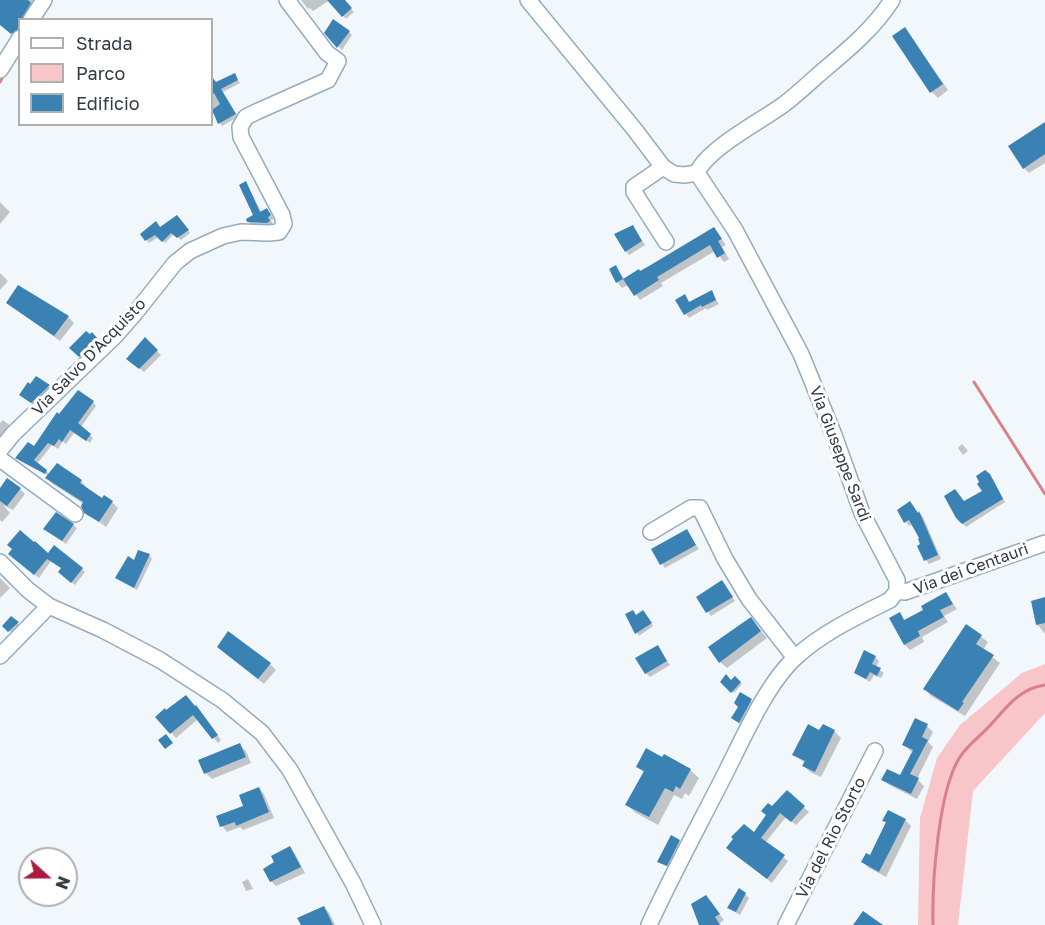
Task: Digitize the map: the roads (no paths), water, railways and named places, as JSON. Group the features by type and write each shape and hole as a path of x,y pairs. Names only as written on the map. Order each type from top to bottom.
{"street":[{"path":"32,18 43,0"},
{"name":"Via Salvo D'Acquisto","path":"0,450 13,434 115,336 175,263 190,251 223,236 241,232 275,233 282,229 284,224 282,214 241,137 240,127 246,117 255,112 328,80 338,61 327,53 287,0"},
{"path":"528,0 663,167 674,174 684,175 698,173 701,165 729,142 785,104 858,40 892,0"},
{"path":"0,70 18,41"},
{"path":"663,167 634,187 634,192 666,242"},
{"name":"Via Giuseppe Sardi","path":"698,173 735,230 801,354 834,435 855,498 894,573 898,586 897,591"},
{"path":"0,459 75,514"},
{"path":"651,532 691,508 700,508 725,559 749,599 795,658"},
{"name":"Via dei Centauri","path":"897,591 911,591 1045,543"},
{"path":"0,562 28,590 49,606 103,630 160,660 222,700 262,733 290,770 353,883 373,925"},
{"path":"649,925 762,705 780,676 795,658 835,629 890,600 897,591"},
{"path":"0,656 49,606"},
{"name":"Via del Rio Storto","path":"786,925 875,751"}],"waterway":[{"path":"0,82 4,74"},
{"path":"974,382 1045,494"},
{"path":"933,925 938,836 947,789 954,769 962,754 1011,703 1023,693 1045,685"}]}
